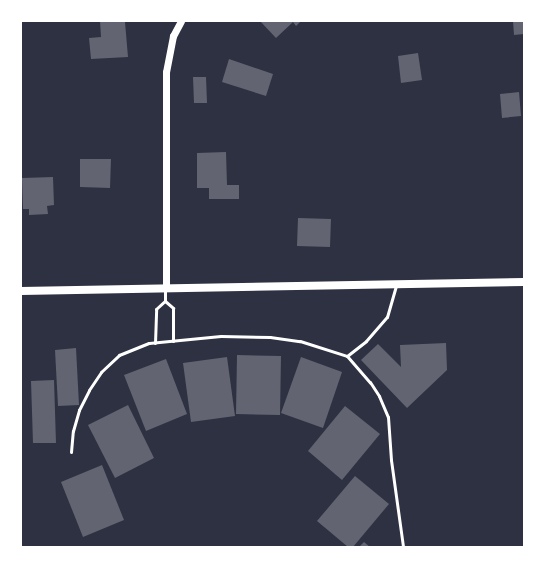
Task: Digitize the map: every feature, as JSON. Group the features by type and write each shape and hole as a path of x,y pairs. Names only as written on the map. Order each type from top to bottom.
{"main road":[{"path":"21,290 524,282"}],"street":[{"path":"166,288 166,72 173,36 181,21"}],"lane":[{"path":"347,356 366,341 387,317 397,284"},
{"path":"155,343 156,309 165,300 166,288"},
{"path":"165,300 173,308 173,341"},
{"path":"71,452 73,430 79,410 89,390 101,372 119,356 149,343 221,336 270,337 300,341 347,356 370,382 379,396 388,417 391,460 403,547"}],"building":[{"path":"100,21 128,21 125,22 128,57 91,59 89,38 101,37"},
{"path":"260,21 301,21 296,26 293,22 276,38"},
{"path":"513,21 524,21 524,34 514,35"},
{"path":"418,53 422,80 401,83 398,56"},
{"path":"229,59 273,74 266,96 222,82"},
{"path":"193,77 206,77 207,103 194,103"},
{"path":"519,92 521,116 502,118 500,94"},
{"path":"226,152 227,185 239,185 239,199 209,199 209,188 197,188 197,153"},
{"path":"80,159 111,159 110,188 80,187"},
{"path":"53,177 54,205 47,206 48,214 29,215 29,209 23,209 22,178"},
{"path":"298,218 331,219 330,247 297,246"},
{"path":"446,343 447,370 407,408 361,360 378,344 401,367 400,345"},
{"path":"76,348 79,405 58,406 55,350"},
{"path":"237,355 281,356 280,415 236,414"},
{"path":"227,357 235,416 191,422 183,363"},
{"path":"301,357 342,372 323,428 281,413"},
{"path":"166,359 187,414 146,431 124,375"},
{"path":"54,380 56,443 33,443 31,381"},
{"path":"128,405 154,458 115,478 88,425"},
{"path":"345,406 380,434 342,480 308,451"},
{"path":"102,465 124,520 83,537 61,482"},
{"path":"355,476 389,504 353,547 348,547 317,521"},
{"path":"364,542 370,547 359,547"}]}
